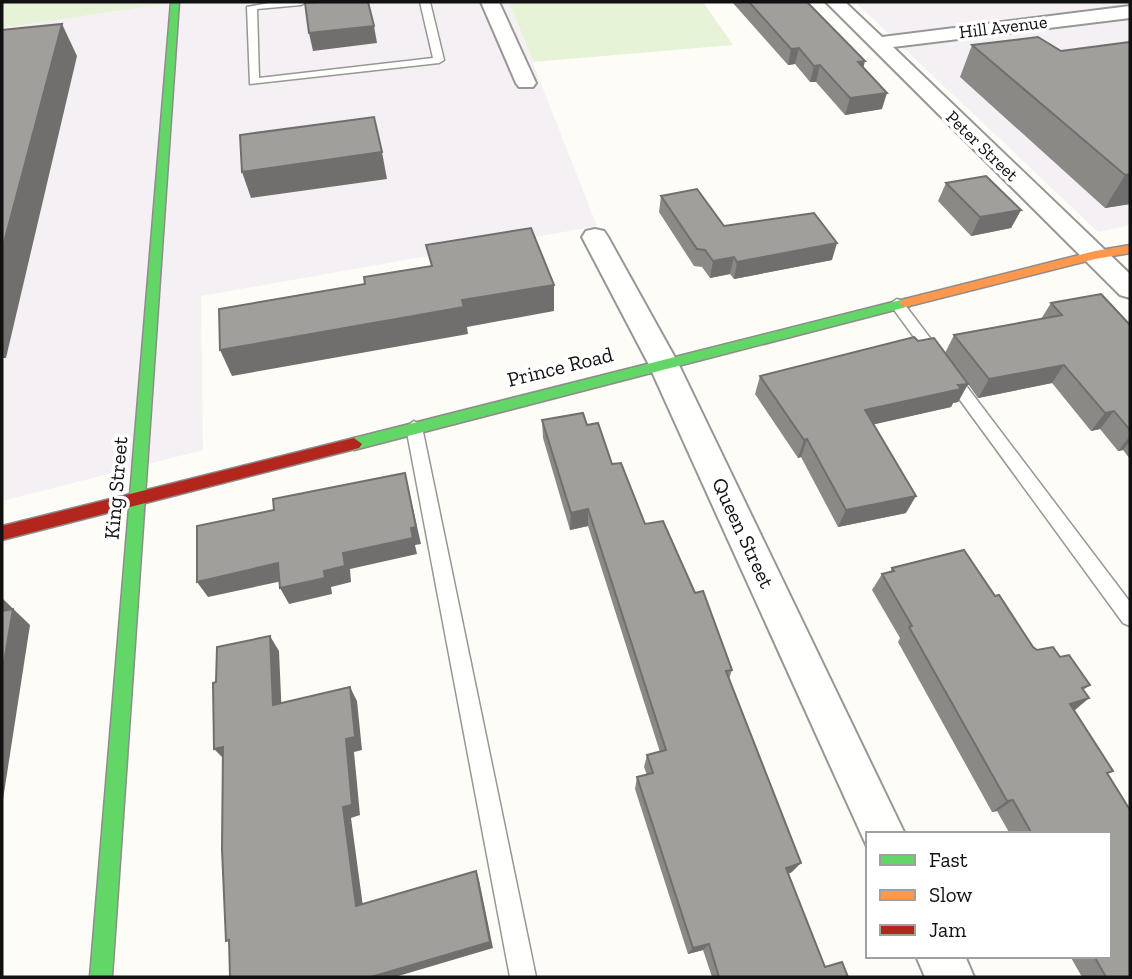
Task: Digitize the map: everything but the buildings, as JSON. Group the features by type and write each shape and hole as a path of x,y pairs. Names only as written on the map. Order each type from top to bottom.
{"street":[{"name":"King Street","path":"101,977 175,2"},
{"path":"490,2 526,83"},
{"name":"Peter Street","path":"835,2 1130,289"},
{"name":"Hill Avenue","path":"877,43 1130,12"},
{"name":"Queen Street","path":"595,237 663,363 882,832"},
{"name":"Prince Road","path":"2,533 897,304 1095,255 1130,249"},
{"path":"941,958 950,977"}],"lane":[{"path":"301,2 252,6 254,82 439,60 425,2"},
{"path":"897,304 1130,617"},
{"path":"414,427 523,977"}],"shaded area":[{"path":"178,2 509,2 597,226 201,296 203,450 2,501 2,28"},
{"path":"855,2 1130,2 1130,225 1098,232"}],"green space":[{"path":"2,2 178,2 2,28"},
{"path":"509,2 703,2 733,45 533,62"}],"traffic: fast":[{"path":"101,977 175,2"},
{"path":"354,444 905,303"}],"traffic: slow":[{"path":"905,303 1095,255 1130,249"}],"traffic: jam":[{"path":"2,533 354,444"}]}
